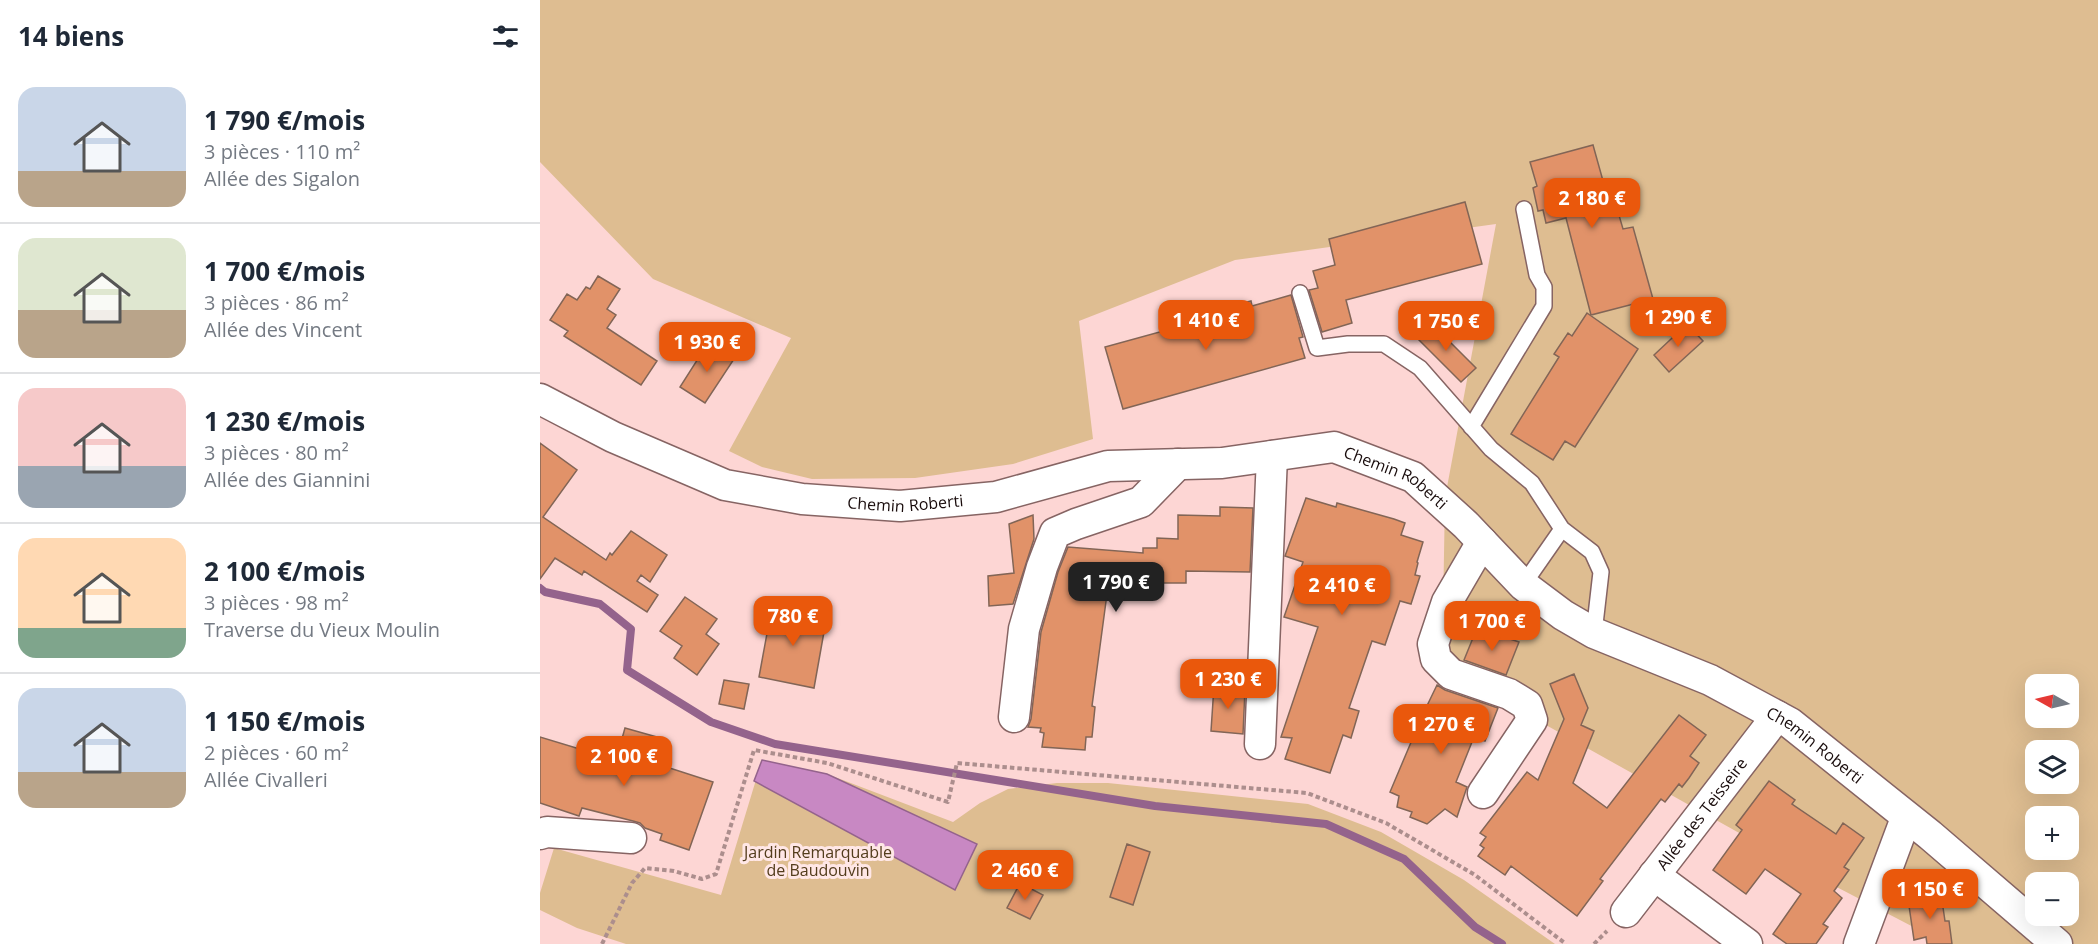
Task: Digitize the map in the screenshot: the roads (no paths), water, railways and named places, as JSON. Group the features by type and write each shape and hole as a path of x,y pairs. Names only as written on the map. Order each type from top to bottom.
{"street":[{"name":"Chemin Roberti","path":"540,399 613,436 725,485 802,499 900,506 996,497 1108,466 1222,463 1334,447 1413,477 1482,542 1523,585 1563,615 1594,633 1710,680 1790,723 1930,835 2057,944"},
{"path":"1260,744 1272,456"},
{"path":"1014,717 1024,629 1042,567 1055,533 1141,502 1178,464"},
{"path":"1482,542 1447,602 1433,644 1436,659 1451,674 1509,694 1527,705 1532,720 1483,793"},
{"name":"Allée des Teisseire","path":"1626,912 1777,716"},
{"path":"1859,944 1906,818"},
{"path":"540,834 547,832 631,838"},
{"path":"1654,875 1747,944"}],"lane":[{"path":"1471,427 1544,306 1544,287 1537,275 1524,209"},
{"path":"1300,293 1317,348 1348,344 1384,344 1420,368 1491,449 1532,483 1562,529 1592,552 1601,572 1594,633"},
{"path":"1523,585 1562,529"}],"waterway":[{"path":"540,588 545,592 600,604 631,629 627,670 711,722 775,744 1155,806 1326,824 1404,859 1475,927 1502,944"}],"park label":[{"name":"Jardin Remarquable de Baudouvin","path":"818,861"}]}
